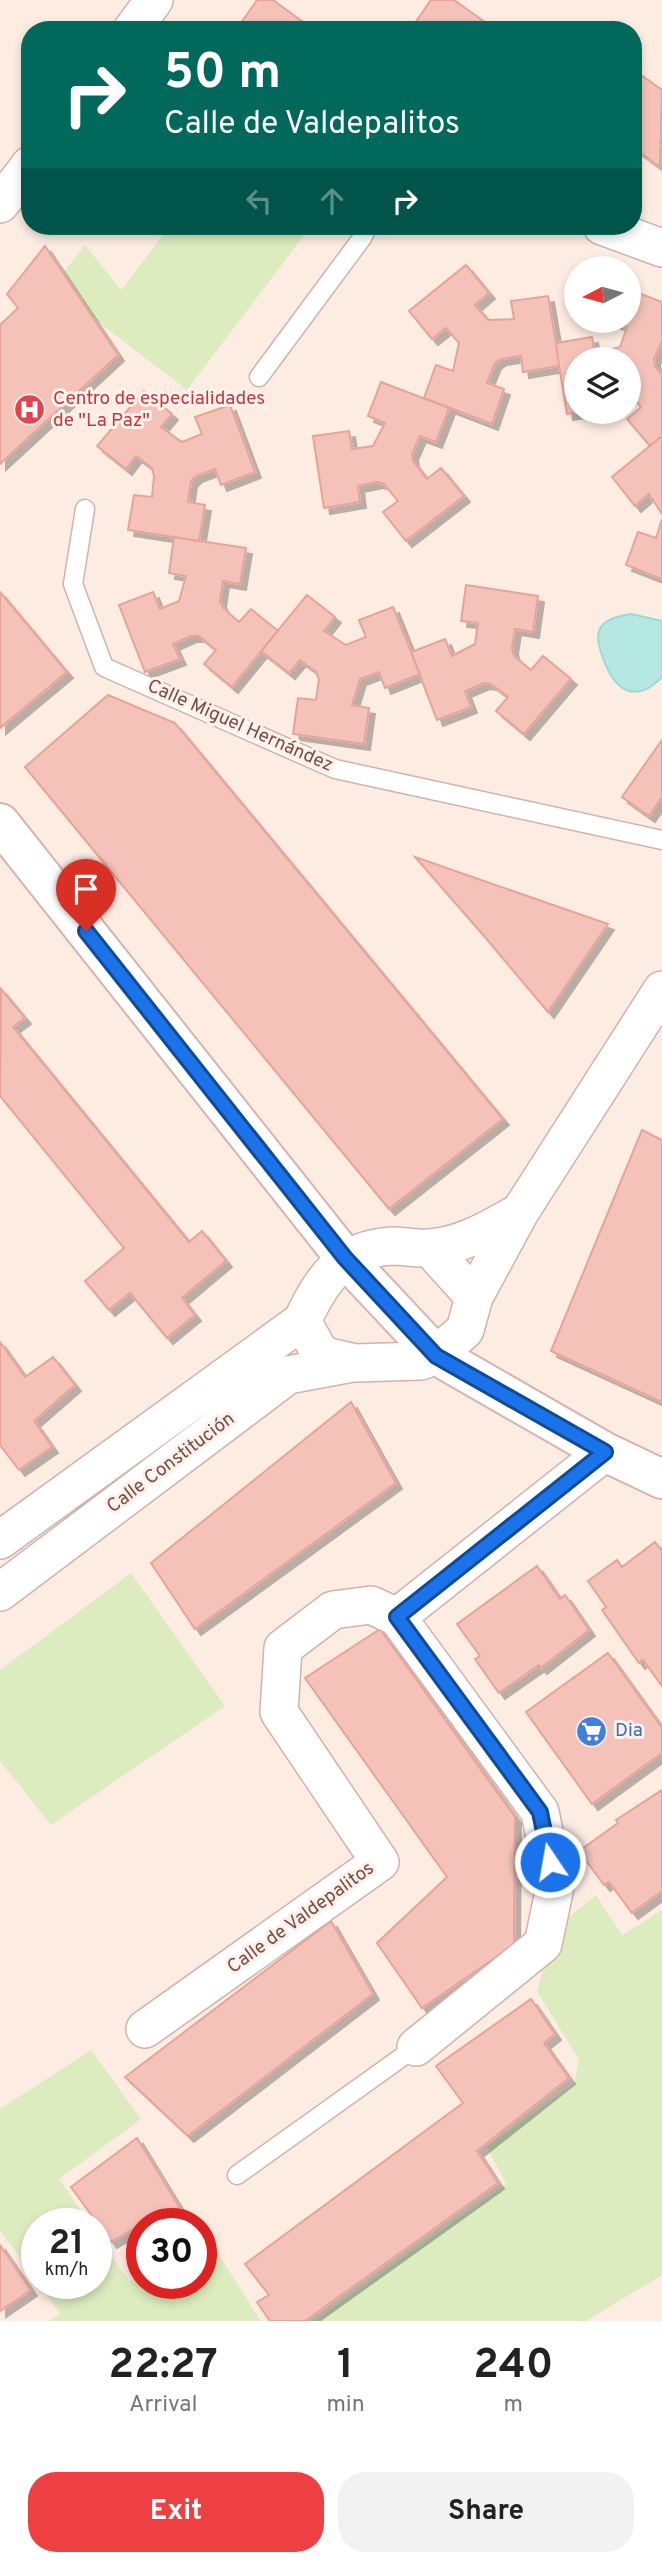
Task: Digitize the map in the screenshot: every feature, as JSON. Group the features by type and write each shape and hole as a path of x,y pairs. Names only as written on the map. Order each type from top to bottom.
{"street":[{"path":"139,21 154,0"},
{"path":"0,204 21,177"},
{"path":"628,235 662,247"},
{"path":"0,823 345,1258 436,1356 605,1452 662,1479"},
{"path":"436,1356 465,1330 474,1297 520,1212 662,990"},
{"path":"345,1258 390,1246 430,1248 474,1238 520,1212"},
{"path":"430,1248 474,1297"},
{"name":"Calle Constitución","path":"0,1540 302,1321 330,1273 345,1258"},
{"name":"Calle Constitución","path":"302,1321 321,1355 355,1363"},
{"name":"Calle Constitución","path":"0,1592 288,1375 355,1363 421,1361 436,1356"},
{"path":"416,2047 544,1944 555,1887 540,1812 397,1617 605,1452"},
{"name":"Calle de Valdepalitos","path":"145,2029 380,1862 279,1712 284,1648 333,1610 371,1605 397,1617"}],"lane":[{"path":"259,377 364,235"},
{"name":"Calle Miguel Hernández","path":"85,509 73,584 104,667 335,769 662,840"},
{"path":"237,2175 416,2047"}],"green space":[{"path":"163,235 304,235 187,390 97,321 63,273 85,245 121,290"},
{"path":"131,1573 225,1706 51,1825 0,1761 0,1670"},
{"path":"596,1895 622,1935 662,1910 662,2275 586,2321 314,2321 506,2184 487,2147 574,2084 579,2060 537,1991 554,1929"},
{"path":"91,2050 141,2119 59,2179 79,2208 21,2208 21,2259 0,2230 0,2109"},
{"path":"217,2252 261,2321 49,2321 60,2314 50,2299 112,2299 112,2257 126,2277 126,2299 217,2299"}],"water":[{"path":"631,614 662,621 662,677 652,686 634,692 626,690 613,678 602,655 598,637 601,627 608,621"}],"building":[{"path":"257,0 273,0 302,21 242,21"},
{"path":"431,0 454,0 483,21 416,21"},
{"path":"642,76 662,90 660,167 642,154"},
{"name":"Centro de especialidades de \"La Paz\"","path":"45,246 118,355 0,464 0,325 18,308 7,294"},
{"path":"466,265 489,293 475,305 488,320 514,319 511,301 548,296 556,343 559,366 523,372 521,356 501,359 495,363 487,383 504,389 492,424 424,398 436,365 453,371 459,343 446,328 432,339 409,311"},
{"path":"641,294 662,302 662,341 654,359 655,366 662,375 662,436 650,446 631,424 641,424 641,347 620,347 625,333 641,333"},
{"path":"592,337 594,347 564,347 564,396 556,343"},
{"path":"381,382 449,408 436,442 420,436 412,454 413,461 427,479 441,468 464,496 406,541 383,512 398,501 384,484 377,482 358,486 360,502 324,508 313,436 349,431 352,449 373,446 385,423 368,416"},
{"path":"144,391 172,414 161,427 182,442 202,434 195,417 230,405 255,472 221,485 215,469 196,476 191,481 188,502 205,505 199,541 128,530 134,495 152,497 152,468 136,456 126,469 97,446"},
{"path":"662,436 662,514 649,494 635,506 612,477"},
{"path":"662,519 662,579 626,565 638,532 656,538"},
{"path":"174,537 246,548 240,584 223,581 220,601 223,608 239,622 251,609 278,631 232,687 204,664 216,650 199,636 191,636 173,644 180,659 145,672 119,605 153,592 160,609 179,601 186,576 169,573"},
{"path":"466,585 538,596 533,632 515,629 512,648 514,656 531,670 543,656 571,679 524,734 496,711 508,697 491,684 484,683 465,691 471,707 437,720 411,652 445,639 452,656 475,644 478,623 461,621"},
{"path":"0,592 67,672 0,728"},
{"path":"307,595 335,617 324,631 346,645 366,637 359,620 393,607 420,674 385,688 379,672 360,679 352,705 369,708 364,744 293,734 298,698 316,700 319,679 316,672 300,660 289,673 261,651"},
{"path":"108,695 175,723 503,1119 389,1209 25,767"},
{"path":"662,740 662,797 649,816 622,797"},
{"path":"415,857 608,924 548,1012"},
{"path":"1,989 25,1018 13,1027 189,1242 202,1231 226,1261 182,1298 195,1315 167,1338 130,1293 109,1310 85,1281 124,1248 0,1096"},
{"path":"642,1130 662,1140 662,1402 551,1351"},
{"path":"0,1342 25,1377 53,1357 75,1385 34,1421 52,1447 19,1470 0,1445"},
{"path":"351,1402 396,1483 195,1629 151,1563"},
{"path":"655,1542 662,1551 662,1686 643,1660 639,1663 602,1610 606,1607 588,1581 617,1560 622,1567"},
{"path":"537,1566 560,1599 565,1595 589,1630 541,1668 539,1665 499,1693 475,1659 480,1656 457,1624"},
{"path":"380,1629 515,1817 514,1945 422,2008 377,1943 447,1877 305,1678"},
{"path":"608,1653 662,1728 662,1753 592,1804 526,1712"},
{"path":"662,1790 662,1891 632,1913 609,1882 604,1885 579,1851 618,1823 616,1820"},
{"path":"331,1921 373,1994 188,2136 125,2077"},
{"path":"531,1999 555,2034 544,2043 569,2078 477,2151 498,2183 305,2321 270,2321 257,2302 269,2295 245,2264 463,2103 436,2066"},
{"path":"137,2138 180,2208 126,2208 126,2233 112,2241 112,2208 86,2208 71,2187"},
{"path":"0,2245 21,2275 21,2297 0,2311"}],"place":[{"name":"Centro de especialidades de \"La Paz\"","path":"30,410"},
{"name":"Dia","path":"592,1731"}],"route":[{"path":"86,931 345,1258 386,1299 436,1356 605,1452 397,1617 540,1812 550,1862"}]}
